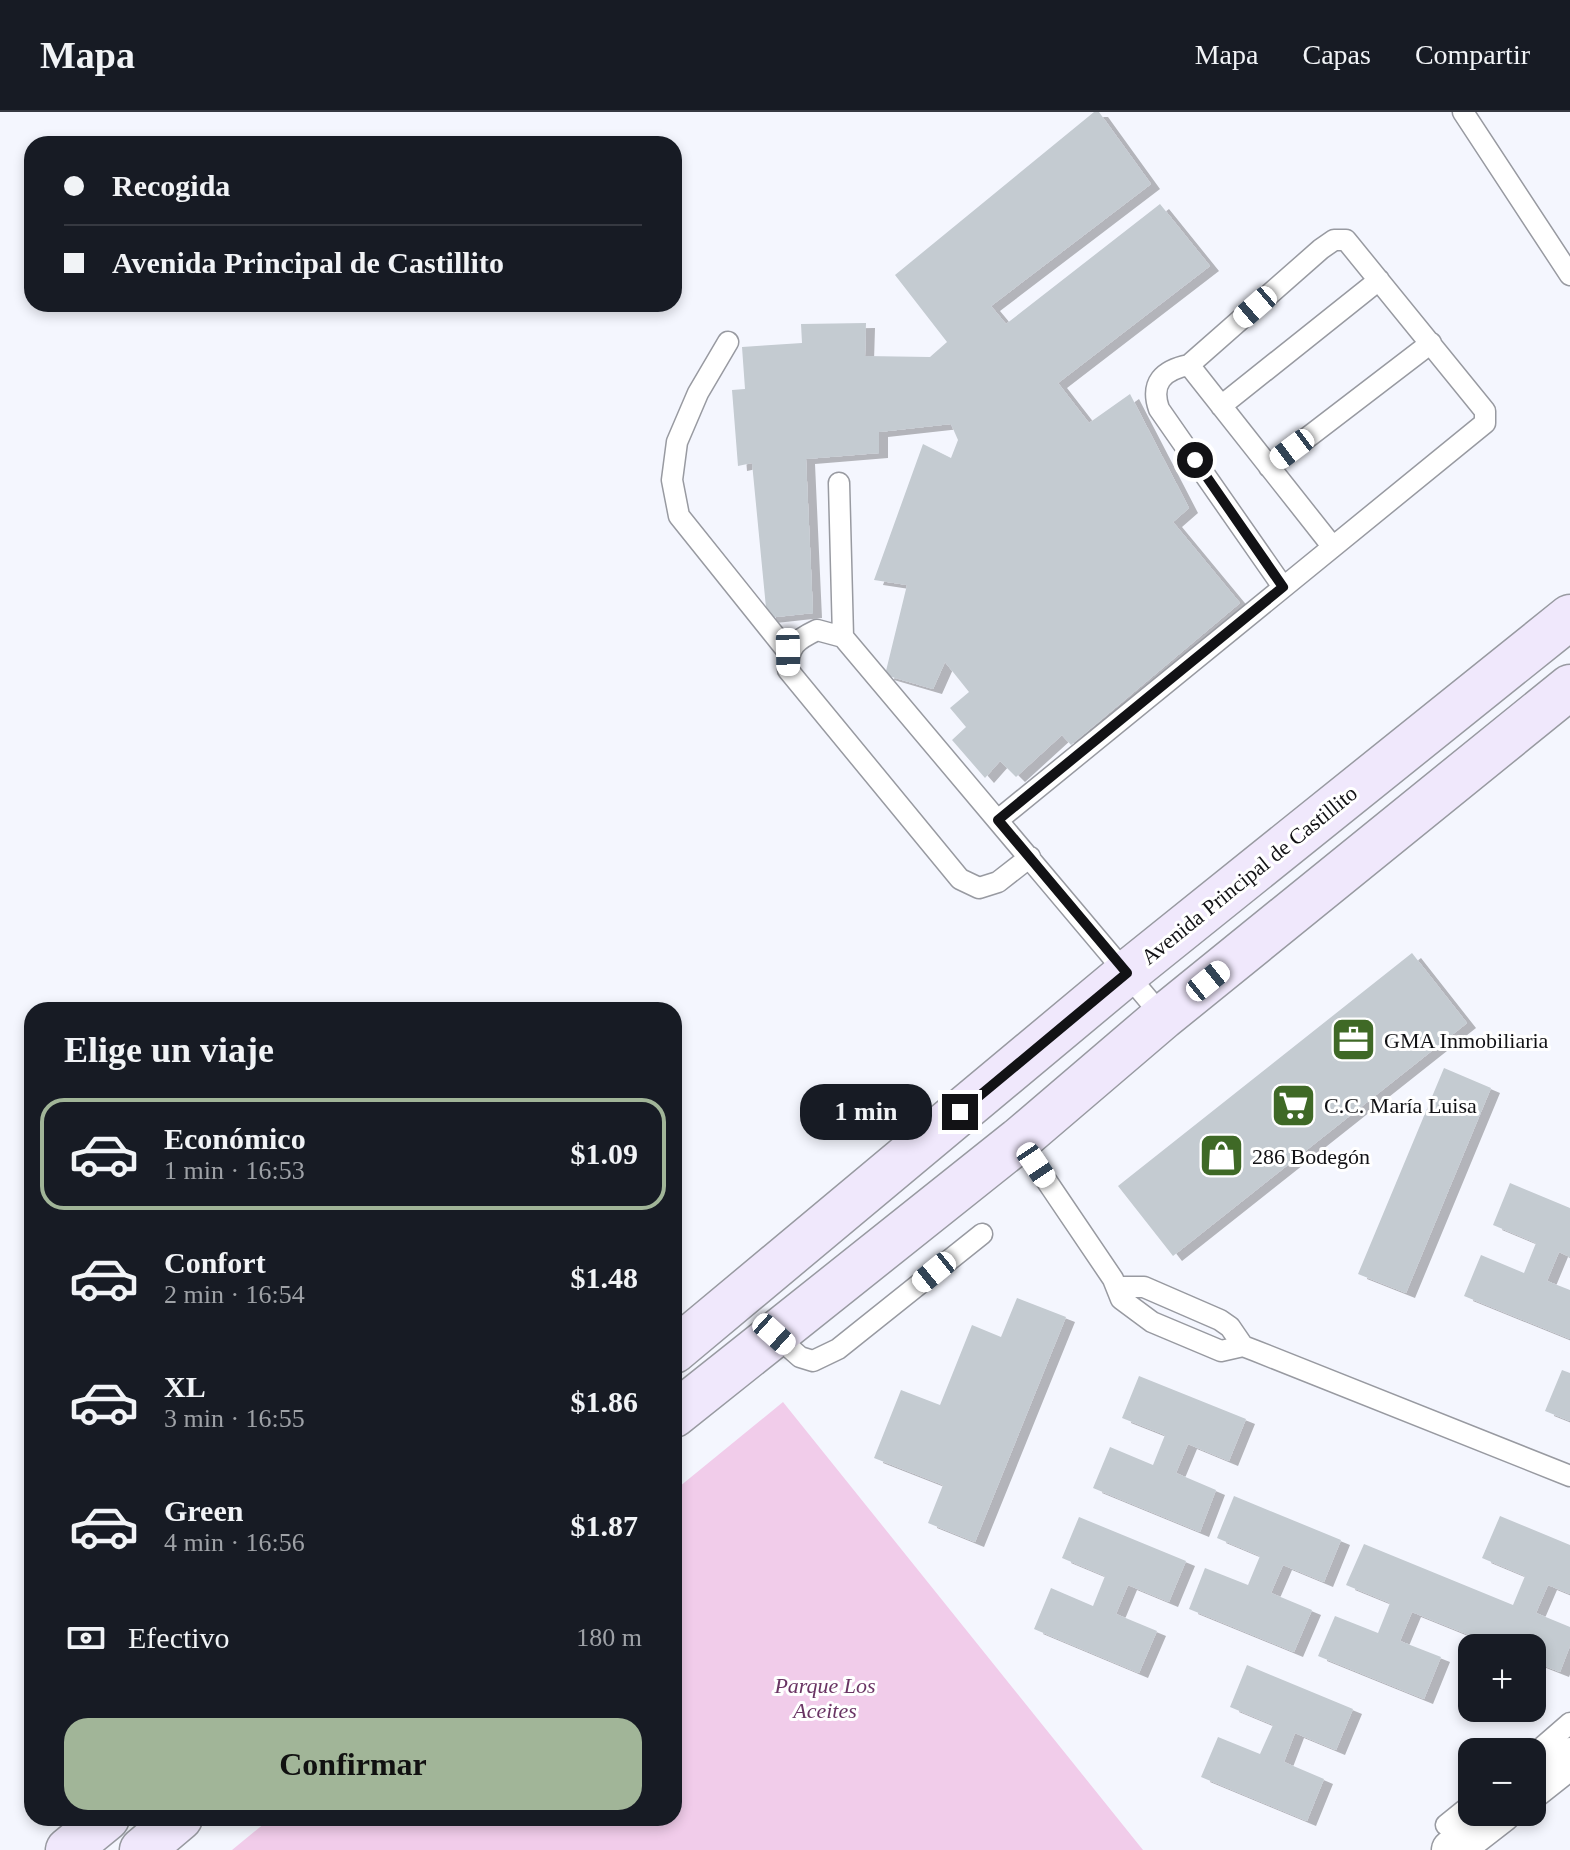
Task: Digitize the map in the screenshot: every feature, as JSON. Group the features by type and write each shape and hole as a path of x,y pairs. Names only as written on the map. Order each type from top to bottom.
{"main road":[{"name":"Avenida Principal de Castillito","path":"682,1344 1127,973 1570,617"},
{"path":"682,1409 1019,1140 1163,1017 1570,687"},
{"path":"68,1850 97,1826"},
{"path":"142,1850 170,1826"}],"street":[{"path":"1546,1777 1570,1758"},
{"path":"1449,1837 1472,1826"}],"lane":[{"path":"1463,112 1570,275"},
{"path":"998,820 1485,423 1485,411 1346,240 1334,240 1189,365 1172,368 1158,380 1154,395 1159,409 1283,587"},
{"path":"1221,406 1379,280"},
{"path":"728,342 698,393 677,442 672,480 679,516 788,652"},
{"path":"1269,467 1431,343"},
{"path":"1189,365 1332,546"},
{"path":"839,483 843,637"},
{"path":"1030,857 998,882 979,888 960,879 788,670 788,652 798,639 817,630 843,637 1030,857 1163,1017"},
{"path":"1019,1140 1118,1287 1125,1304 1152,1322 1221,1351 1243,1346"},
{"path":"774,1334 800,1357 813,1361 838,1349 982,1234"},
{"path":"1118,1287 1144,1287 1220,1320 1230,1327 1243,1346 1570,1476"},
{"path":"1546,1744 1570,1723"}],"green space":[{"name":"Parque Los Aceites","path":"783,1402 1143,1850 232,1850 261,1826 682,1826 682,1484"}],"building":[{"path":"1094,112 1099,112 1151,184 991,306 1006,324 1160,204 1210,266 1058,383 1089,423 1130,394 1189,508 1173,522 1240,603 1071,745 1062,735 1016,777 1000,761 985,778 952,740 966,727 950,708 969,692 945,662 933,689 885,675 907,585 874,580 923,444 951,458 958,440 951,424 879,432 879,453 806,459 813,613 767,618 752,463 738,466 732,390 745,389 742,347 802,343 801,324 866,323 865,356 930,357 947,342 895,275"},
{"name":"C.C. María Luisa","path":"1412,953 1467,1023 1173,1256 1118,1186"},
{"path":"1444,1068 1491,1088 1406,1293 1358,1274"},
{"path":"1510,1183 1570,1208 1570,1257 1559,1252 1547,1281 1570,1290 1570,1339 1464,1296 1481,1255 1524,1273 1536,1243 1493,1225"},
{"path":"1017,1298 1066,1317 975,1542 928,1523 943,1485 874,1458 901,1390 940,1405 972,1325 1001,1337"},
{"path":"1562,1370 1570,1373 1570,1421 1545,1411"},
{"path":"1139,1376 1246,1419 1229,1461 1188,1444 1176,1473 1216,1490 1200,1532 1093,1488 1110,1447 1153,1465 1165,1435 1122,1418"},
{"path":"1234,1496 1341,1540 1324,1582 1283,1565 1271,1593 1312,1610 1294,1652 1189,1609 1205,1568 1248,1585 1260,1556 1217,1538"},
{"path":"1500,1516 1570,1545 1570,1594 1548,1585 1536,1613 1570,1627 1570,1646 1560,1672 1546,1666 1546,1634 1466,1634 1412,1612 1400,1641 1441,1657 1424,1699 1318,1656 1335,1616 1378,1633 1390,1603 1346,1585 1364,1544 1513,1605 1525,1576 1482,1558"},
{"path":"1079,1517 1186,1561 1169,1602 1128,1585 1116,1614 1157,1631 1139,1673 1034,1629 1051,1588 1093,1606 1105,1576 1062,1558"},
{"path":"1247,1665 1353,1709 1336,1750 1295,1733 1284,1762 1324,1779 1307,1821 1201,1777 1218,1737 1260,1754 1273,1725 1230,1707"}],"place":[{"name":"GMA Inmobiliaria","path":"1353,1040"},
{"name":"C.C. María Luisa","path":"1293,1105"},
{"name":"286 Bodegón","path":"1221,1156"}],"route":[{"path":"960,1112 1127,973 998,820 1283,587 1195,460"}]}
